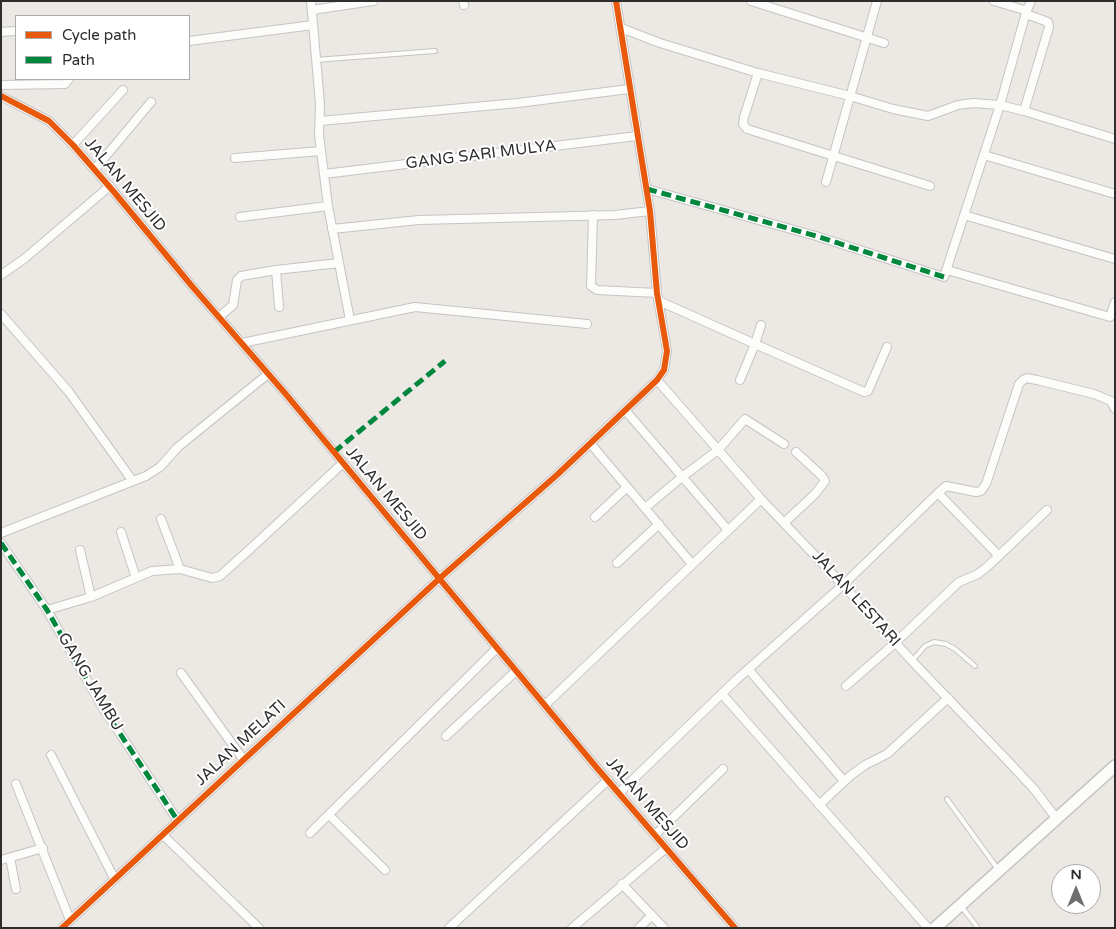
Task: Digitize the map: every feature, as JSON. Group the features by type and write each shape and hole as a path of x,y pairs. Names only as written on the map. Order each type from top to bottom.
{"main road":[{"path":"935,928 1115,766"}],"street":[{"path":"350,320 328,206 319,135 320,121 312,6 373,1"},
{"path":"616,1 647,189 658,297 665,334 667,360 664,370 657,380"},
{"path":"751,1 884,43"},
{"path":"826,182 877,1"},
{"path":"994,1 1019,9 1048,22 1049,27 1024,111"},
{"path":"647,189 816,236 944,278 984,156 1026,12 1031,1"},
{"path":"190,42 313,25"},
{"path":"621,28 660,43 758,73 901,111 928,116 966,104 985,103 1024,111 1115,139"},
{"path":"1,32 15,31"},
{"path":"758,73 744,117 743,124 747,128 930,186"},
{"path":"1,85 65,84 68,80"},
{"path":"320,121 518,103 629,89"},
{"path":"73,145 123,90"},
{"name":"JALAN MESJID","path":"1,96 48,122 73,145 110,186 516,671 735,928"},
{"path":"94,169 151,102"},
{"name":"GANG SARI MULYA","path":"324,174 638,136"},
{"path":"236,158 321,150"},
{"path":"984,156 1115,194"},
{"path":"1,275 39,247 110,186"},
{"path":"240,218 328,206"},
{"path":"332,229 442,219 615,215 650,211"},
{"path":"593,215 592,286 597,290 658,297 755,344 864,392 870,390 887,347"},
{"path":"964,215 1115,258"},
{"path":"219,317 233,305 237,280 241,276 339,263"},
{"path":"276,270 279,306"},
{"path":"947,270 1110,317 1115,302"},
{"path":"242,343 415,306 587,324"},
{"path":"1,314 69,392 132,480"},
{"path":"740,380 761,325"},
{"path":"1,533 146,476 160,467 178,447 268,374"},
{"name":"JALAN MELATI","path":"62,928 440,578 558,474 657,380"},
{"name":"JALAN LESTARI","path":"657,380 762,499 1034,789 1056,818"},
{"path":"619,793 722,694 843,584 938,492 946,486 976,492 981,491 986,484 1019,384 1023,380 1037,380 1094,394 1111,401 1115,409"},
{"path":"625,410 728,530"},
{"path":"645,508 718,450 742,417 784,444"},
{"path":"590,443 692,564"},
{"path":"784,522 815,494 825,481 796,452"},
{"path":"47,610 91,597 152,571 180,569 212,578 220,576 343,463"},
{"path":"595,517 626,488"},
{"path":"938,492 999,556"},
{"path":"545,705 762,499"},
{"path":"846,686 959,582 978,574 1047,510"},
{"path":"161,519 180,569"},
{"path":"617,563 659,524"},
{"path":"120,532 136,578"},
{"name":"GANG JAMBU","path":"1,544 47,610 103,708 178,821"},
{"path":"80,550 91,597"},
{"path":"310,833 497,648"},
{"path":"749,670 844,781"},
{"path":"446,736 516,671"},
{"path":"181,673 243,759"},
{"path":"722,694 928,928"},
{"path":"819,805 844,781 865,766 887,754 948,698"},
{"path":"51,755 114,878"},
{"path":"655,834 723,769"},
{"path":"449,928 608,780"},
{"path":"16,784 70,920"},
{"path":"329,815 385,870"},
{"path":"163,835 259,928"},
{"path":"1,860 43,848"},
{"path":"572,928 666,848"},
{"path":"10,858 16,889"},
{"path":"622,884 664,928"},
{"path":"639,928 652,915"}],"lane":[{"path":"315,60 435,52"},
{"path":"912,661 925,646 934,642 946,644 955,649 975,666"},
{"path":"947,800 998,870"},
{"path":"960,904 978,928"}],"marked path":[{"path":"647,189 816,236 944,277"},
{"path":"334,452 445,361"},
{"path":"1,543 47,610 103,708 178,821"}],"cycle path":[{"path":"62,928 440,578 558,474 657,380 664,370 667,351 657,293 650,211 616,1"},
{"path":"1,96 49,121 73,145 284,392 597,768 735,928"}]}
